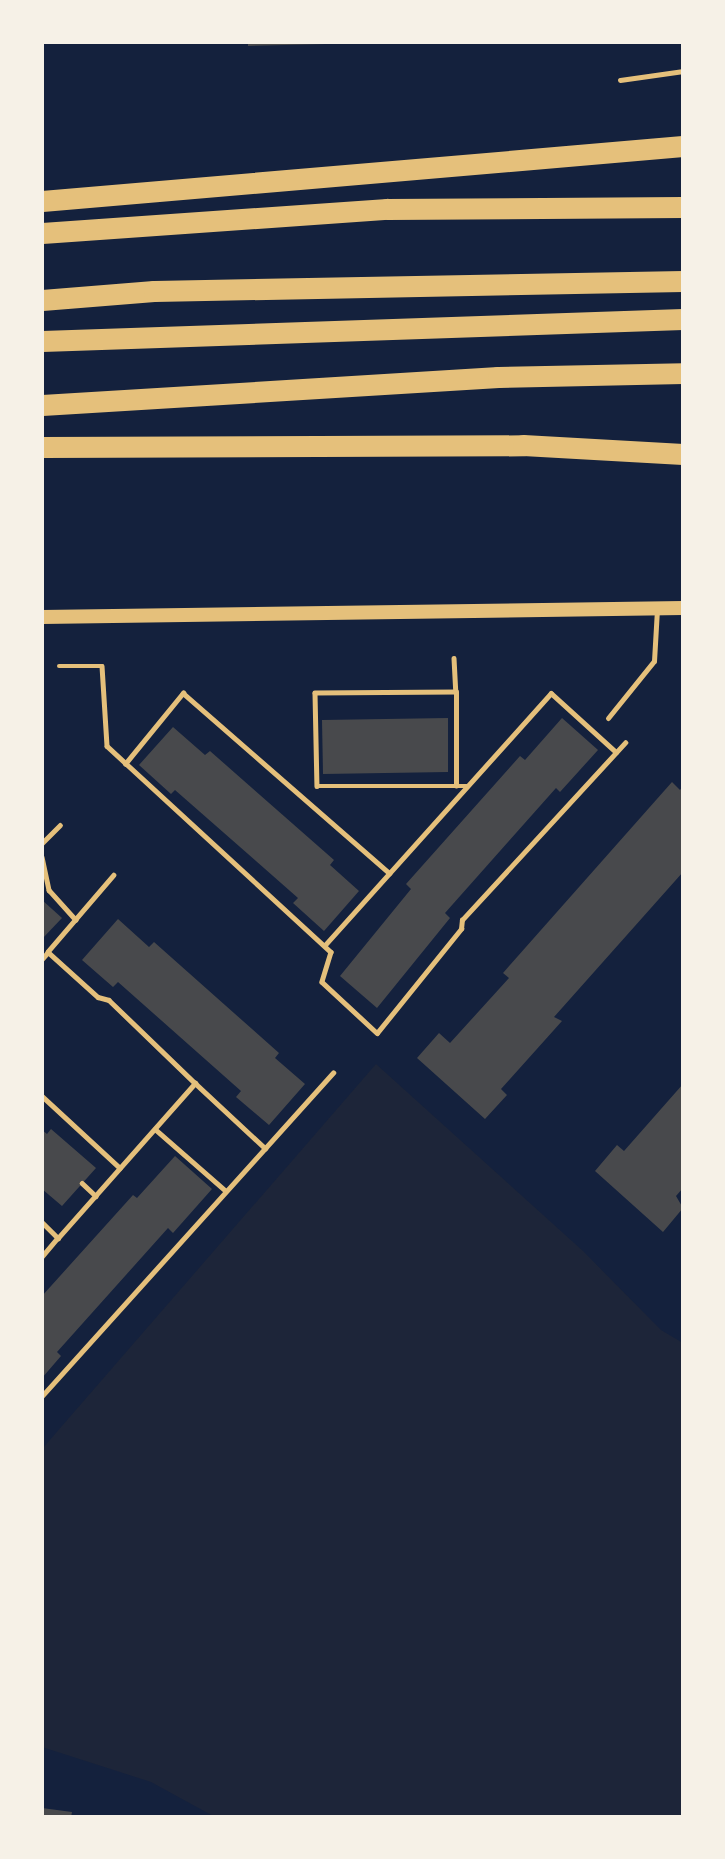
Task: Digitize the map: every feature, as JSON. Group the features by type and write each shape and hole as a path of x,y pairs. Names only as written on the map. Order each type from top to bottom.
{"highway":[{"path":"42,201 683,146"},
{"path":"42,233 387,209 683,207"},
{"path":"42,300 154,291 683,281"},
{"path":"42,341 516,322 683,319"},
{"path":"42,405 498,377 683,373"},
{"path":"42,447 523,445 683,454"}],"main road":[{"path":"42,617 683,608"}],"lane":[{"path":"620,80 683,71"},
{"path":"608,718 654,662 657,609"}],"path":[{"path":"454,657 456,786"},
{"path":"59,666 102,666 107,746 325,945 331,952 322,982 377,1033 461,929 462,920 625,743"},
{"path":"456,692 316,693 317,786 467,786"},
{"path":"325,945 551,692 591,729"},
{"path":"125,764 183,693 389,873"},
{"path":"603,739 616,752"},
{"path":"42,843 60,825"},
{"path":"42,857 49,890 76,920"},
{"path":"42,959 114,876"},
{"path":"48,952 98,998 108,999 265,1148"},
{"path":"42,1396 332,1073"},
{"path":"42,1257 195,1083"},
{"path":"42,1096 120,1168"},
{"path":"156,1128 226,1191"},
{"path":"82,1184 96,1196"},
{"path":"42,1222 58,1238"}],"shaded area":[{"path":"376,1064 583,1251 661,1330 683,1343 683,1817 215,1817 151,1782 42,1747 42,1449"}],"building":[{"path":"248,42 326,42 326,44 248,46"},
{"path":"448,718 448,772 323,774 322,720"},
{"path":"562,718 598,750 560,792 556,788 445,913 450,918 377,1008 340,976 411,889 406,884 520,756 525,760"},
{"path":"173,727 205,755 210,751 334,860 330,865 359,891 324,931 293,903 298,898 175,790 171,794 139,765"},
{"path":"672,782 680,790 683,786 683,872 554,1017 562,1021 501,1089 507,1095 485,1119 417,1058 439,1033 450,1043 509,978 503,973"},
{"path":"42,900 62,918 42,939"},
{"path":"118,919 149,947 154,942 279,1053 275,1058 305,1084 269,1125 236,1097 241,1091 118,982 113,987 82,960"},
{"path":"683,1084 683,1188 676,1196 683,1208 663,1232 595,1171 617,1145 624,1151"},
{"path":"51,1129 96,1168 62,1206 42,1189 42,1130 47,1134"},
{"path":"175,1156 212,1189 173,1233 168,1228 57,1352 61,1356 42,1378 42,1296 133,1195 137,1198"},
{"path":"42,1808 72,1812 71,1817 42,1817"}]}
